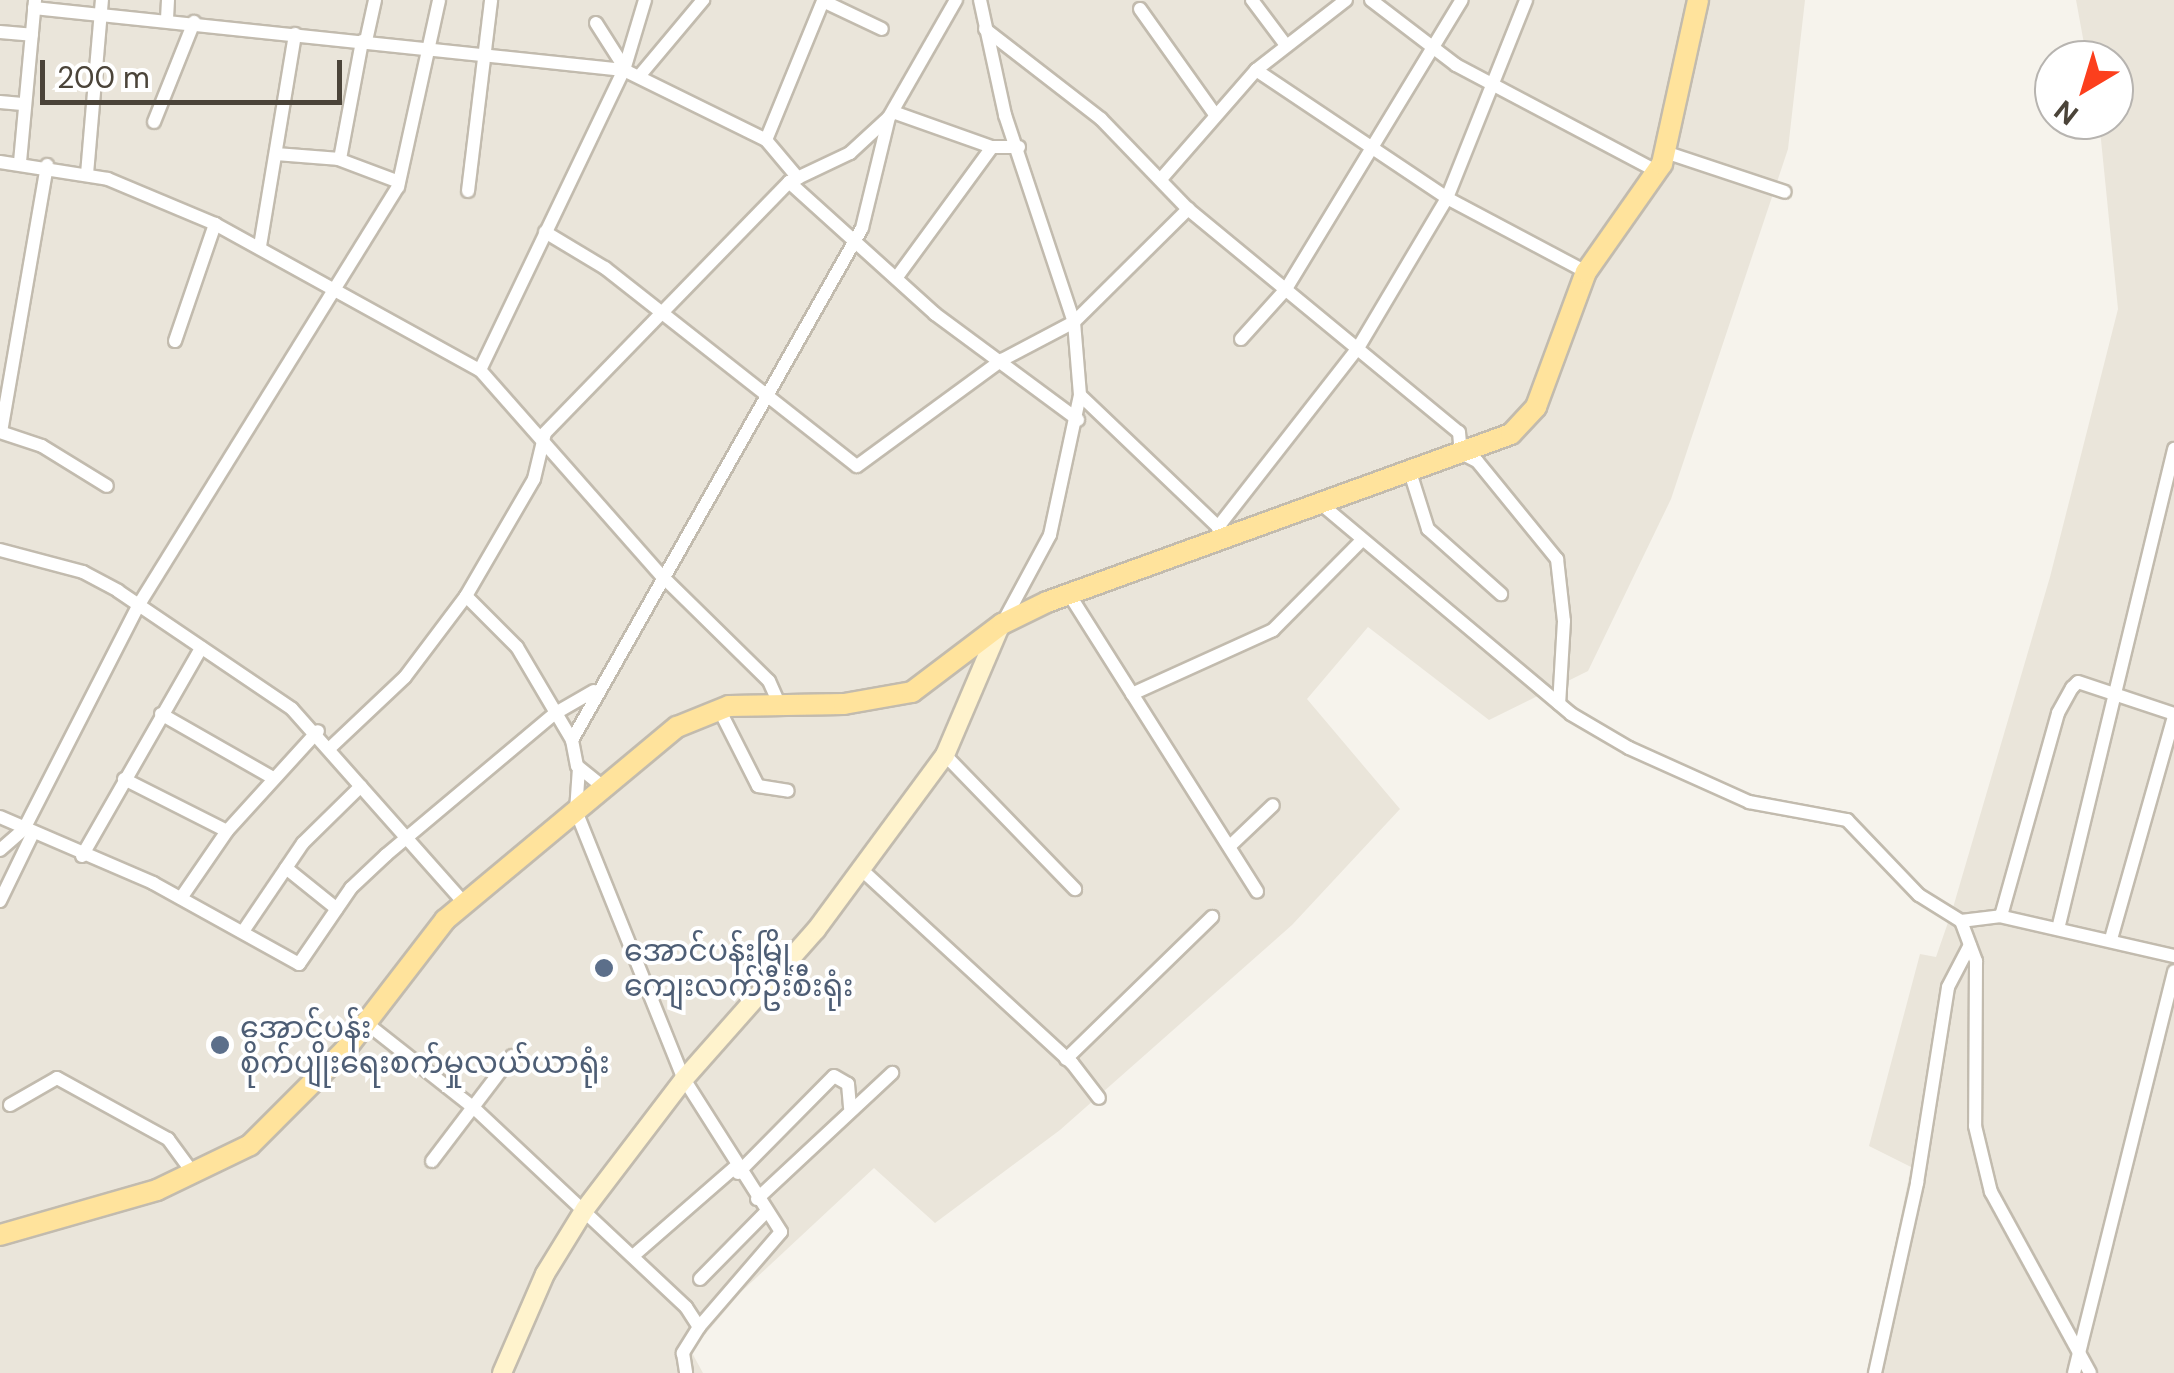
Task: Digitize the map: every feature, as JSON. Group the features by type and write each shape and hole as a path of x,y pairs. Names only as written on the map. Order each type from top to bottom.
{"main road":[{"path":"0,1235 192,1173 281,1119 366,1023 415,954 464,903 677,726 719,709 778,702 844,704 912,692 1002,624 1069,594 1219,534 1321,504 1511,434 1536,407 1586,272 1632,217 1660,162 1698,0"}],"street":[{"path":"167,19 168,0"},
{"path":"338,159 375,0"},
{"path":"0,901 29,831 138,606 399,182 424,52 439,0"},
{"path":"468,191 492,0"},
{"path":"480,370 624,70 645,0"},
{"path":"641,74 703,0"},
{"path":"332,746 405,677 466,596 546,441 545,433 794,180 850,153 891,114 956,0"},
{"path":"502,1373 545,1274 585,1209 684,1080 863,870 946,754 1002,624 1050,535 1078,420 1080,395 1074,322 1019,147 980,0"},
{"path":"1252,0 1285,44"},
{"path":"1161,179 1214,113 1256,70 1346,0"},
{"path":"1371,0 1490,84 1660,162 1785,192"},
{"path":"1240,339 1286,289 1376,149 1462,0"},
{"path":"1080,395 1219,534 1358,348 1448,198 1526,0"},
{"path":"766,140 823,1 882,29"},
{"path":"20,162 34,4 102,7 424,52 641,74 766,140 794,180 897,277 1078,420"},
{"path":"87,174 102,7"},
{"path":"1140,9 1214,113"},
{"path":"154,122 194,22"},
{"path":"596,23 624,70"},
{"path":"985,29 1101,119 1188,210 1459,432 1461,454 1478,461 1557,559 1564,621 1558,704"},
{"path":"0,32 32,35"},
{"path":"260,246 295,34"},
{"path":"1256,70 1448,198 1586,272"},
{"path":"0,102 25,104"},
{"path":"891,114 992,147 1019,147"},
{"path":"572,740 661,575 856,238 871,206 891,114"},
{"path":"897,277 992,147"},
{"path":"276,154 338,159 399,182"},
{"path":"0,162 47,165 87,174 215,224 335,284 480,370 661,575 769,681 778,702"},
{"path":"47,165 0,432 42,446 107,486"},
{"path":"545,232 664,312 857,466 1002,360 1074,322 1188,210"},
{"path":"175,340 215,224"},
{"path":"2058,929 2120,699 2174,449"},
{"path":"1410,472 1428,529 1501,594"},
{"path":"1321,504 1360,542 1558,704 1702,784 1847,820 1919,895 1960,921 1976,961 1976,1126 1990,1192 2090,1373"},
{"path":"1132,694 1274,630 1360,542"},
{"path":"0,550 82,572 201,648 318,731 407,842 464,903"},
{"path":"1069,594 1257,891"},
{"path":"466,596 518,647 572,740 579,768 576,811 684,1080 780,1240 699,1327 682,1353 684,1372"},
{"path":"82,856 201,648"},
{"path":"2000,916 2064,700 2078,682 2174,715 2112,939"},
{"path":"0,817 181,898 300,964 338,909 407,842 554,714 598,688"},
{"path":"719,709 758,786 788,791"},
{"path":"161,714 273,778"},
{"path":"181,898 227,831 318,731"},
{"path":"946,754 1075,889"},
{"path":"579,768 602,786"},
{"path":"124,779 227,831"},
{"path":"244,930 286,868 361,786"},
{"path":"1230,846 1273,805"},
{"path":"0,850 29,831"},
{"path":"286,868 338,909"},
{"path":"863,870 1066,1059 1099,1098"},
{"path":"1960,921 2000,916 2174,956"},
{"path":"1066,1059 1212,917"},
{"path":"1874,1373 1917,1183 1948,987 1970,945"},
{"path":"2074,1373 2174,971"},
{"path":"366,1023 474,1108 585,1209 699,1327"},
{"path":"432,1161 512,1056"},
{"path":"757,1200 850,1108 892,1074"},
{"path":"633,1256 736,1170 834,1076 848,1084 850,1108"},
{"path":"10,1105 56,1078 168,1139 192,1173"},
{"path":"700,1279 766,1212"}],"shaded area":[{"path":"0,0 1805,0 1788,149 1671,499 1588,671 1489,720 1368,627 1307,699 1400,809 1292,925 1060,1130 935,1223 874,1168 741,1292 691,1351 703,1373 0,1373"},
{"path":"2076,0 2174,0 2174,1373 1869,1373 1911,1167 1869,1146 1920,954 1936,957 1952,911 2050,577 2118,309 2101,140 2134,140 2134,40 2083,40"}],"place":[{"name":"အောင်ပန်းမြို့ ကျေးလက်ဦးစီးရုံး","path":"604,968"},
{"name":"အောင်ပန်း စိုက်ပျိုးရေးစက်မှုလယ်ယာရုံး","path":"220,1045"}]}
